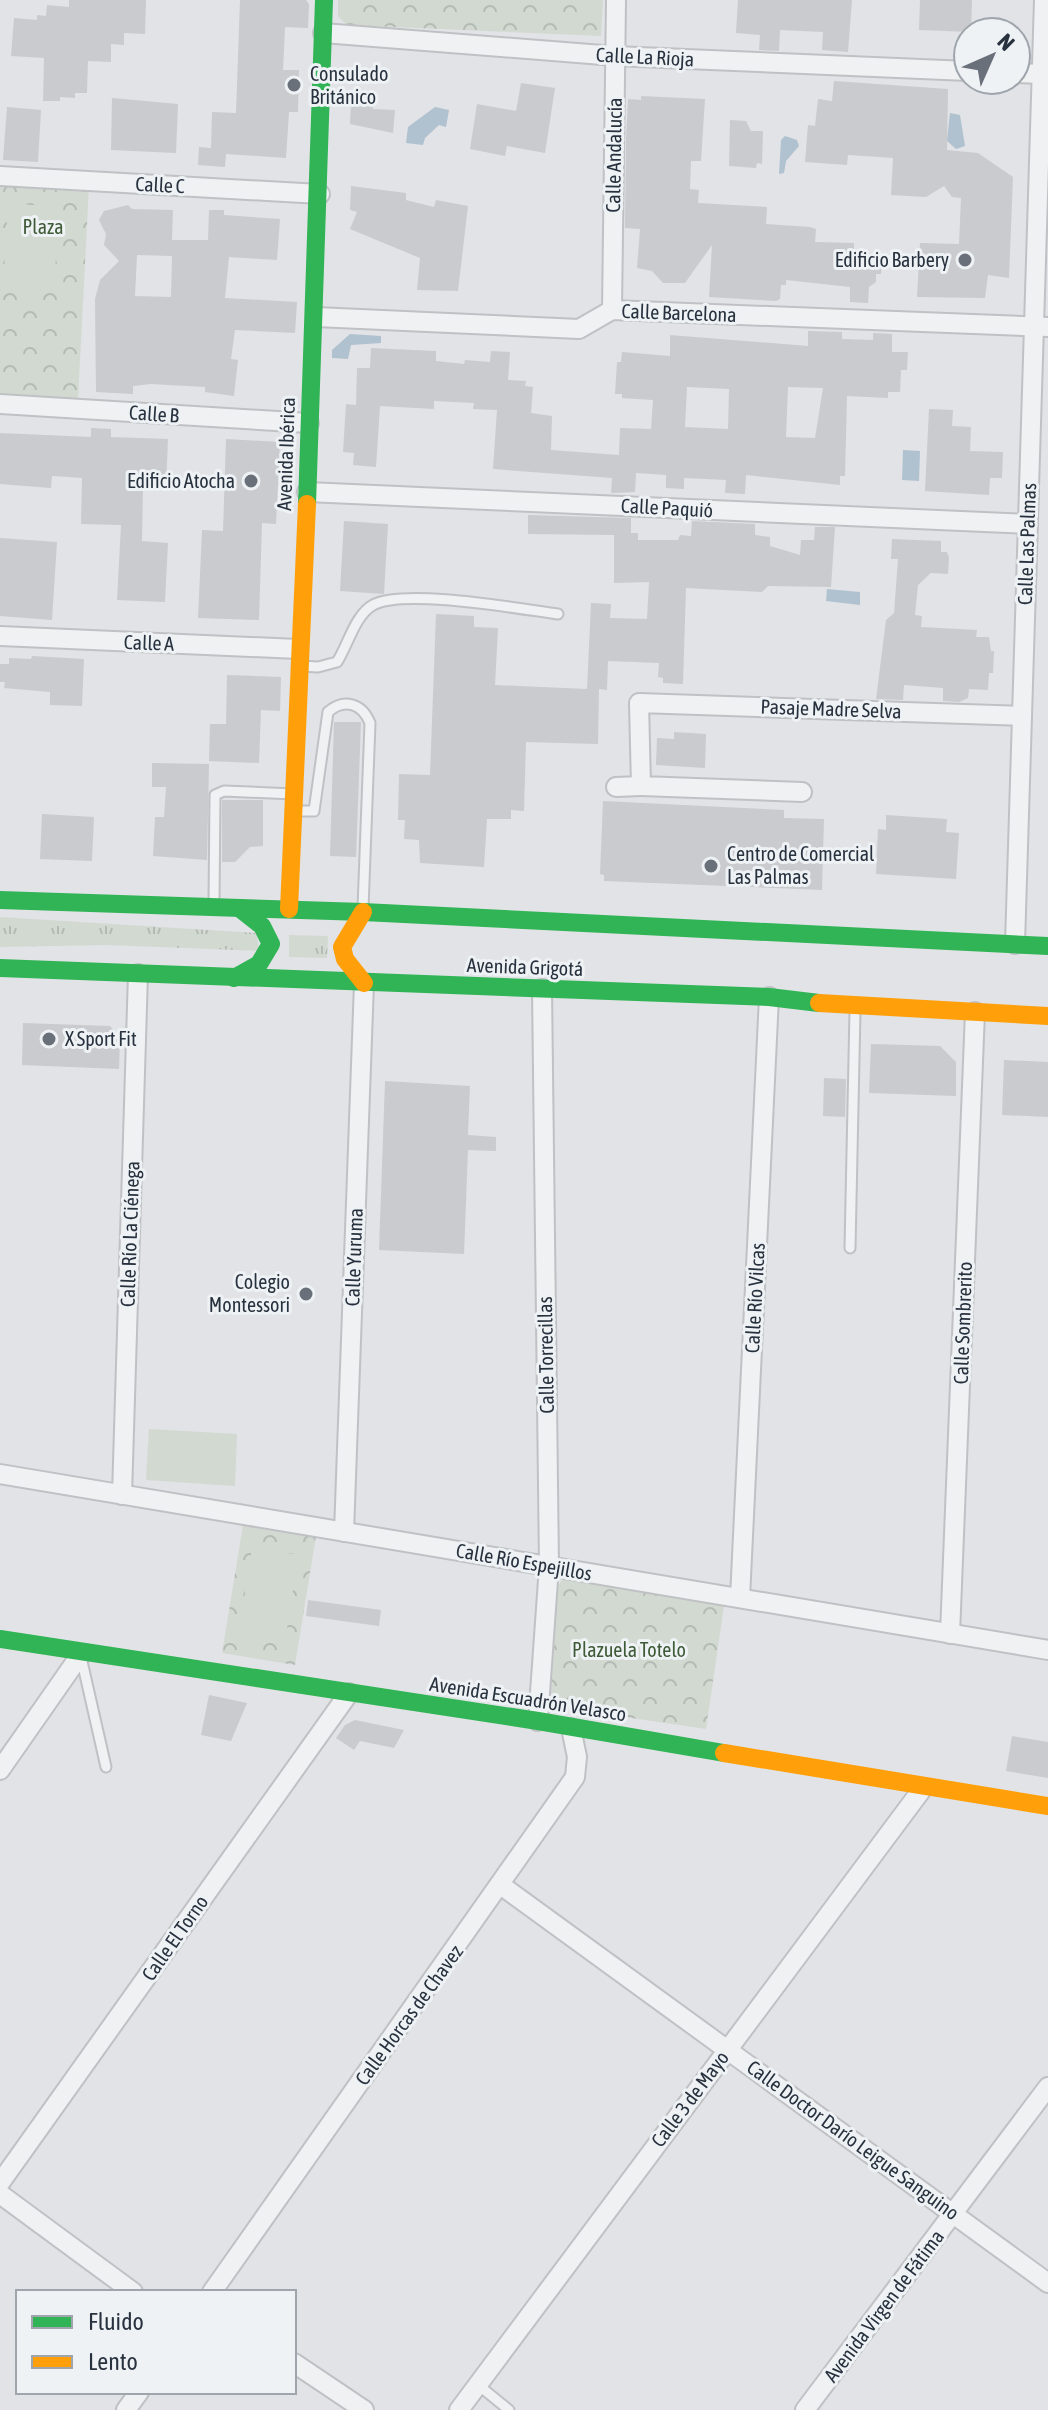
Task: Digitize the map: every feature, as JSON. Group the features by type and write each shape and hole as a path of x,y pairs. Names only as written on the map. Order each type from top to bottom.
{"main road":[{"name":"Avenida Ibérica","path":"289,909 298,657 316,317 324,0"},
{"path":"0,900 363,912 1048,946"},
{"path":"234,978 259,964 271,944 262,926 239,908"},
{"path":"363,912 342,947 345,959 364,983"},
{"name":"Avenida Grigotá","path":"0,968 769,997 855,1007 1048,1016"},
{"name":"Avenida Escuadrón Velasco","path":"0,1639 81,1654 538,1721 923,1788 1048,1806"}],"street":[{"name":"Calle Andalucía","path":"612,310 616,0"},
{"name":"Calle Las Palmas","path":"1015,944 1028,524 1040,394 1044,0"},
{"name":"Calle La Rioja","path":"323,33 615,56 952,70"},
{"path":"1032,74 1042,74"},
{"name":"Calle C","path":"0,176 320,194"},
{"name":"Calle Barcelona","path":"316,317 579,329 612,310 1041,327"},
{"name":"Calle B","path":"0,404 309,423"},
{"name":"Calle Paquió","path":"307,492 1028,524"},
{"name":"Calle A","path":"0,636 298,657"},
{"name":"Pasaje Madre Selva","path":"641,786 639,703 1022,716"},
{"path":"616,787 802,792"},
{"name":"Calle Río La Ciénega","path":"122,1495 138,974"},
{"name":"Calle Yuruma","path":"344,1532 364,983"},
{"name":"Calle Torrecillas","path":"538,1721 549,1566 542,989"},
{"name":"Calle Río Vilcas","path":"740,1598 769,997"},
{"name":"Calle Sombrerito","path":"950,1634 975,1012"},
{"name":"Calle Río Espejillos","path":"0,1474 1048,1650"},
{"path":"0,1770 81,1654"},
{"name":"Calle El Torno","path":"0,2183 349,1693"},
{"name":"Calle Horcas de Chavez","path":"213,2290 502,1886 575,1777 577,1757 571,1728"},
{"name":"Calle 3 de Mayo","path":"459,2410 923,1788"},
{"name":"Calle Doctor Darío Leigue Sanguino","path":"502,1886 1048,2283"},
{"name":"Avenida Virgen de Fátima","path":"805,2410 1048,2087"},
{"path":"0,2194 130,2290"},
{"path":"296,2364 364,2410"}],"lane":[{"path":"298,657 318,667 337,662 359,620 371,605 389,599 466,602 558,614"},
{"path":"214,907 215,795 224,791 294,802 314,811 328,712 337,705 348,703 359,707 370,723 363,912"},
{"path":"850,1248 855,1007"},
{"path":"81,1654 106,1767"},
{"path":"477,2384 509,2410"}],"green space":[{"path":"338,0 603,0 601,36 347,25 338,16"},
{"name":"Plaza","path":"0,181 89,186 78,399 0,396"},
{"path":"8,203 59,207 54,290 3,287"},
{"path":"0,917 256,933 260,951 108,945 0,947"},
{"path":"289,935 328,936 327,958 289,957"},
{"path":"149,1429 237,1434 235,1486 146,1480"},
{"path":"243,1525 316,1536 295,1665 222,1653"},
{"path":"252,1547 299,1555 285,1640 239,1632"},
{"name":"Plazuela Totelo","path":"564,1577 725,1599 706,1729 564,1708 551,1693 558,1586"}],"water":[{"path":"435,107 449,110 446,127 439,125 425,138 423,145 406,143 408,127"},
{"path":"950,113 960,115 965,146 956,149 947,141"},
{"path":"785,136 797,140 799,146 786,161 784,173 779,174 781,140"},
{"path":"350,334 381,336 381,343 351,345 348,359 332,358 332,350"},
{"path":"903,450 920,451 919,481 902,480"},
{"path":"827,589 860,592 860,605 826,601"}],"building":[{"path":"69,0 146,0 145,34 124,33 124,45 111,44 111,62 88,61 87,93 75,93 75,98 60,97 60,101 43,101 44,58 11,56 14,18 37,20 37,15 46,16 47,5 69,7"},
{"path":"240,0 306,0 309,4 308,28 285,27 283,70 299,70 298,112 289,112 286,158 226,154 225,167 198,165 199,147 211,148 212,112 236,113"},
{"path":"738,0 852,0 848,52 822,50 823,32 780,30 779,51 759,50 760,35 736,33"},
{"path":"920,0 972,0 972,16 952,16 952,31 919,30"},
{"path":"834,81 948,89 947,150 978,153 1013,177 1009,278 988,275 985,298 917,297 920,243 959,244 961,198 952,197 944,186 926,197 891,195 893,158 848,155 847,165 805,162 808,125 815,126 818,99 832,101"},
{"path":"521,83 555,88 545,153 507,146 505,156 470,149 477,104 516,111"},
{"path":"641,96 705,99 701,161 691,161 690,189 699,190 698,203 767,207 766,224 810,227 816,229 815,242 854,243 854,251 882,255 881,274 876,274 876,282 869,287 868,303 850,302 850,287 786,280 786,285 781,285 780,299 776,301 709,297 712,245 685,283 663,283 652,271 637,268 640,229 625,228 626,139 628,99 641,100"},
{"path":"112,98 178,104 176,153 111,150"},
{"path":"351,101 373,103 373,109 395,110 393,133 350,124"},
{"path":"7,107 41,110 38,162 3,160"},
{"path":"730,120 746,121 751,131 763,131 762,164 757,163 756,168 729,166"},
{"path":"351,186 406,193 406,200 434,207 436,200 468,206 458,291 417,290 420,258 350,229 357,212 350,210"},
{"path":"128,205 132,209 173,210 172,240 208,240 209,210 224,210 224,215 280,219 277,260 229,257 225,298 297,302 295,333 235,330 231,359 238,360 234,396 205,392 205,387 151,384 133,386 133,394 96,392 95,299 100,280 119,261 104,245 106,234 99,220 104,211","holes":["137,255 172,256 171,297 135,296"]},
{"path":"808,331 842,332 842,339 873,340 873,333 892,334 892,352 908,352 907,370 901,370 900,392 888,392 888,398 847,396 845,476 840,476 840,485 746,475 745,494 725,493 726,480 684,478 684,489 666,488 666,475 636,473 635,492 611,493 612,478 493,469 497,410 473,409 474,403 434,401 434,409 380,406 376,467 353,465 354,453 343,452 346,404 356,405 357,368 370,368 371,348 436,351 436,361 464,364 465,360 490,362 491,351 510,352 508,380 526,381 525,386 533,387 531,413 552,416 551,450 619,455 620,428 651,429 653,400 622,398 622,394 615,394 617,362 621,362 622,352 670,356 670,335 808,346","holes":["687,387 729,389 728,429 685,427","788,387 823,388 815,438 786,437"]},
{"path":"929,409 953,410 952,426 971,427 970,451 1003,452 1002,478 990,478 989,495 925,491"},
{"path":"91,428 111,429 111,437 168,439 166,487 143,486 142,541 168,543 165,602 117,600 121,525 81,524 82,478 52,476 51,488 0,484 0,433 91,437"},
{"path":"226,439 280,442 276,524 262,523 259,620 198,618 202,530 223,531"},
{"path":"528,515 631,518 631,533 638,533 638,540 678,540 680,535 691,536 692,521 755,524 755,535 770,537 770,546 800,555 801,540 814,540 815,527 835,527 831,587 768,586 762,592 686,588 683,684 663,683 663,678 658,677 659,663 608,661 607,690 599,689 598,744 526,742 524,811 511,810 511,819 487,819 484,867 420,863 419,840 404,839 405,820 398,820 399,774 430,775 436,614 474,616 474,627 498,628 495,685 587,689 591,603 611,604 610,618 647,619 649,582 614,583 614,535 528,534"},
{"path":"344,521 388,524 384,594 340,591"},
{"path":"0,538 57,542 52,620 0,616"},
{"path":"892,539 941,541 941,552 947,552 949,558 948,574 931,573 918,585 915,615 922,616 921,627 977,630 976,637 989,637 991,651 994,651 988,690 969,689 968,698 959,702 943,701 943,688 904,685 903,700 876,699 886,620 894,613 898,559 891,559"},
{"path":"32,656 84,659 82,706 50,705 50,692 4,688 5,682 0,682 0,664 9,664 9,658 31,659"},
{"path":"227,675 281,677 280,711 261,710 259,763 209,761 210,724 226,724"},
{"path":"334,722 361,722 356,857 330,856"},
{"path":"674,732 706,734 705,768 656,765 657,738 674,739"},
{"path":"152,763 209,764 207,860 153,856 155,817 164,817 166,787 152,787"},
{"path":"222,800 263,800 263,846 250,847 235,862 222,862"},
{"path":"603,801 784,810 784,818 824,819 822,890 604,881 604,875 600,874"},
{"path":"42,814 94,817 92,861 40,859"},
{"path":"886,815 947,819 946,832 959,833 956,879 876,874 878,829 886,830"},
{"path":"23,1023 110,1026 120,1037 119,1069 22,1065"},
{"path":"871,1044 940,1046 956,1062 956,1096 869,1093"},
{"path":"1004,1060 1048,1062 1048,1117 1002,1115"},
{"path":"824,1078 846,1079 845,1117 823,1116"},
{"path":"385,1081 470,1086 468,1135 496,1137 496,1151 468,1150 464,1254 379,1250"},
{"path":"308,1600 381,1610 379,1626 306,1616"},
{"path":"209,1695 247,1703 231,1741 201,1735"},
{"path":"355,1720 404,1730 394,1748 360,1741 354,1750 336,1738 345,1725"},
{"path":"1012,1736 1048,1742 1048,1778 1006,1771"}],"traffic: fast":[{"path":"307,504 324,0"},
{"path":"0,900 363,912 1048,946"},
{"path":"234,978 259,964 271,944 262,926 239,908"},
{"path":"0,968 769,997 819,1003"},
{"path":"0,1639 538,1721 724,1753"}],"traffic: slow":[{"path":"289,909 307,504"},
{"path":"363,912 342,947 345,959 364,983"},
{"path":"819,1003 1048,1016"},
{"path":"724,1753 1048,1806"}],"place":[{"name":"Consulado Británico","path":"294,85"},
{"name":"Edificio Barbery","path":"965,260"},
{"name":"Edificio Atocha","path":"251,481"},
{"name":"Centro de Comercial Las Palmas","path":"711,866"},
{"name":"X Sport Fit","path":"49,1039"},
{"name":"Colegio Montessori","path":"306,1294"}]}
